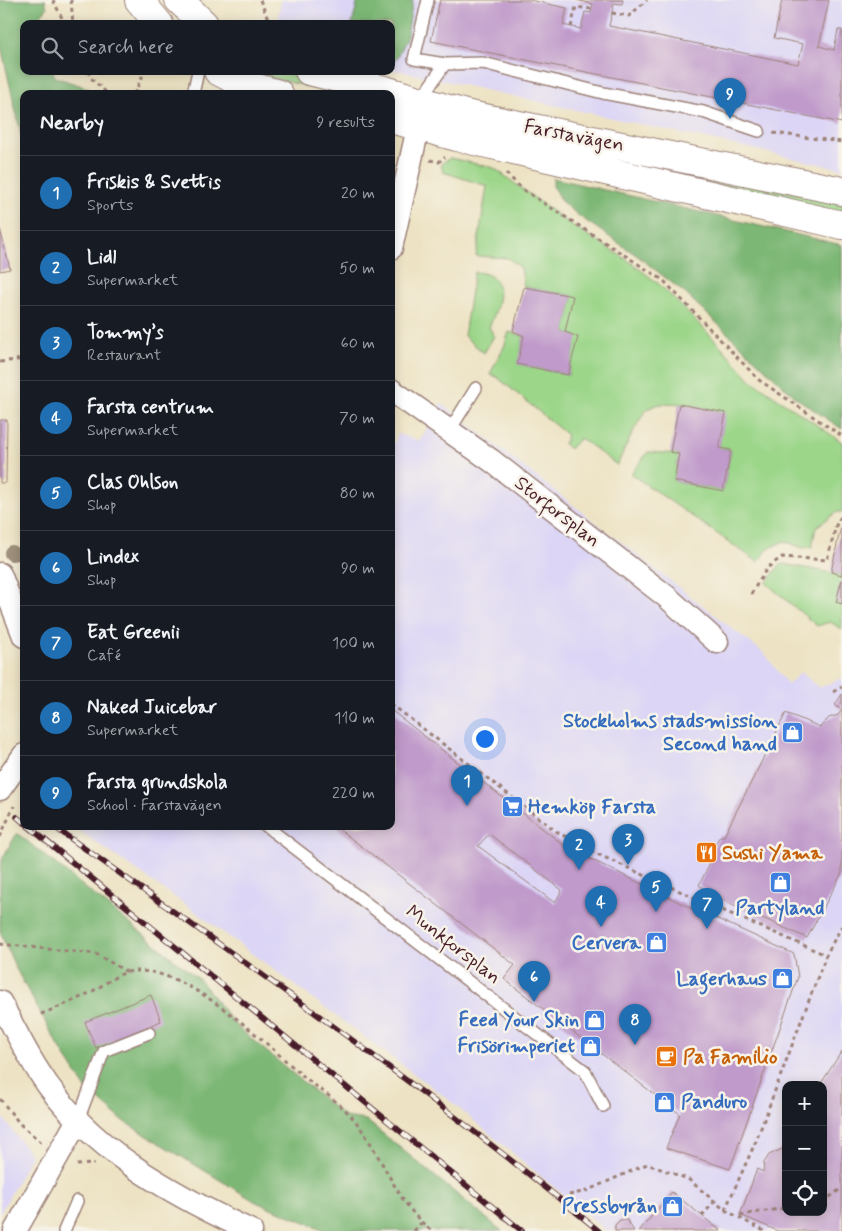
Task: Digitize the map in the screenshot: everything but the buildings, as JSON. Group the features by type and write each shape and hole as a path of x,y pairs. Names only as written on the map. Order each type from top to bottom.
{"street":[{"path":"139,0 156,20"},
{"path":"179,0 200,20"},
{"path":"226,75 243,84 265,90"},
{"name":"Farstavägen","path":"319,75 358,90"},
{"name":"Farstavägen","path":"395,104 421,114 842,225"},
{"path":"395,230 421,114"},
{"name":"Farstavägen","path":"395,118 421,114 464,114 842,190"},
{"name":"Storforsplan","path":"395,393 450,430 667,597 717,642"},
{"path":"0,574 4,596 20,628"},
{"path":"9,793 20,765"},
{"path":"0,1002 39,1072 78,1120 108,1148 140,1171 205,1210 251,1231"},
{"path":"15,1231 78,1120"}],"lane":[{"path":"428,0 414,59 445,64 483,63 602,93 703,112 759,132"},
{"path":"421,114 430,87 445,64"},
{"path":"194,90 197,75"},
{"path":"450,430 476,388"},
{"name":"Munkforsplan","path":"271,830 585,1071 603,1106"},
{"path":"78,1120 104,1051 149,1033"},
{"path":"64,1231 78,1201"}],"path":[{"path":"54,0 63,20"},
{"path":"71,0 73,20"},
{"path":"260,0 268,20"},
{"path":"612,13 629,16 646,0"},
{"path":"571,27 576,7 592,9"},
{"path":"90,75 104,90"},
{"path":"136,90 143,75"},
{"path":"759,132 842,142"},
{"path":"502,169 522,189 664,280 760,380 842,436"},
{"path":"0,362 20,360"},
{"path":"751,594 767,568 782,557 827,560 837,522 842,516"},
{"path":"833,692 842,687"},
{"path":"395,707 556,832 588,850 702,901"},
{"path":"0,837 9,793"},
{"path":"715,907 826,955"},
{"path":"725,1210 756,1141 826,955 842,926"},
{"path":"0,944 96,954 128,973"},
{"path":"41,1014 94,990 116,975 140,970 170,978 194,989 240,1022 344,1110 369,1141 389,1177 421,1223 432,1231"},
{"path":"0,1099 20,1124 59,1156 74,1165 94,1164 102,1169"},
{"path":"570,1195 586,1191 647,1164 688,1179 725,1210 764,1231"},
{"path":"827,1199 842,1188"},
{"path":"702,1216 714,1202"},
{"path":"740,1214 782,1209"},
{"path":"414,1231 421,1223"}],"shaded area":[{"path":"281,0 842,0 842,169 395,70 395,20 279,20"},
{"path":"441,403 765,654 788,685 801,672 819,688 842,678 842,1231 607,1231 444,1096 192,909 78,830 395,830 395,441 398,434 420,441"},
{"path":"0,1114 31,1155 0,1214"}],"green space":[{"path":"0,0 45,0 47,8 37,20 20,20 20,75 54,75 55,77 88,88 89,90 20,90 20,130 0,42"},
{"path":"358,0 413,0 407,36 395,61 395,20 353,20"},
{"path":"260,75 293,75 347,90 322,90"},
{"path":"450,158 494,168 564,220 629,261 659,284 718,343 751,380 842,442 842,512 837,512 816,527 812,547 803,548 784,541 769,548 758,562 631,474 648,452 679,454 674,481 723,491 731,450 719,448 725,413 685,404 674,403 654,406 647,410 640,420 617,465 580,438 570,449 564,444 567,435 497,377 490,374 504,347 509,332 524,336 518,364 568,375 577,337 565,332 573,296 524,287 521,268 508,258 476,256 487,186 443,172 441,164"},
{"path":"618,158 842,202 842,214 659,174"},
{"path":"553,178 842,245 842,429 795,397 686,294 639,257 579,216 562,202 553,186"},
{"path":"474,272 493,278 499,292 496,309 489,327 494,336 484,353 464,336"},
{"path":"784,564 842,575 836,602 842,604 842,629 830,622 817,626 766,583 779,566"},
{"path":"17,833 200,980 236,1026 345,1117 366,1120 502,1231 327,1231 256,1202 123,1121 86,1089 58,1045 16,969 0,932 0,869 3,857"}],"railway":[{"path":"33,830 522,1231"},
{"path":"59,830 398,1074 466,1125 599,1231"}],"place":[{"name":"Farsta grundskola","path":"730,119"},
{"name":"Stockholms stadsmission Second hand","path":"793,733"},
{"name":"Friskis & Svettis","path":"467,806"},
{"name":"Hemköp Farsta","path":"512,807"},
{"name":"Sushi Yama","path":"706,853"},
{"name":"Tommy’s","path":"628,865"},
{"name":"Lidl","path":"579,870"},
{"name":"Partyland","path":"780,882"},
{"name":"Clas Ohlson","path":"656,912"},
{"name":"Farsta centrum","path":"601,927"},
{"name":"Eat Greenii","path":"707,929"},
{"name":"Cervera","path":"657,943"},
{"name":"Lagerhaus","path":"783,979"},
{"name":"Lindex","path":"534,1002"},
{"name":"Feed Your Skin","path":"595,1020"},
{"name":"Naked Juicebar","path":"635,1045"},
{"name":"Frisörimperiet","path":"591,1046"},
{"name":"Pa Familio","path":"667,1057"},
{"name":"Panduro","path":"665,1102"},
{"name":"Pressbyrån","path":"673,1206"}]}
